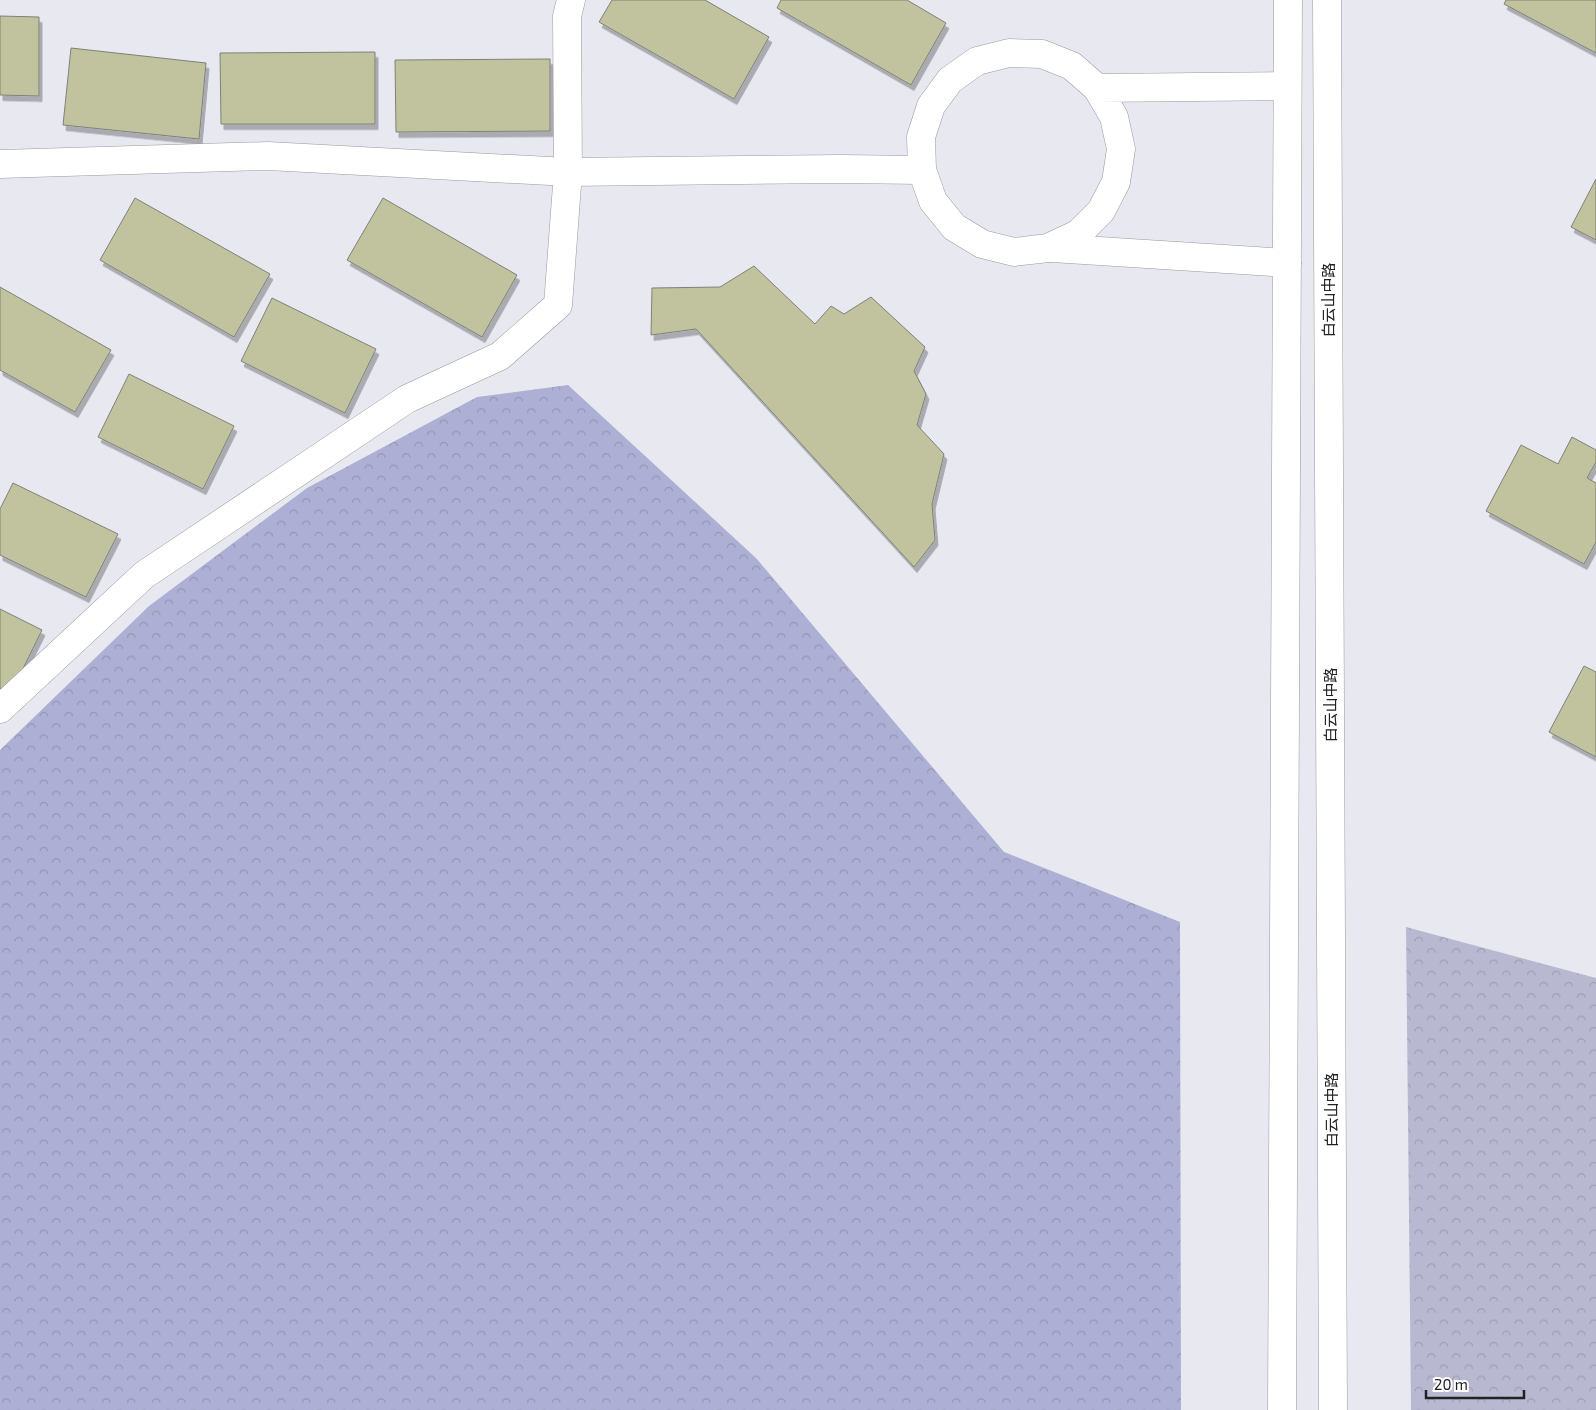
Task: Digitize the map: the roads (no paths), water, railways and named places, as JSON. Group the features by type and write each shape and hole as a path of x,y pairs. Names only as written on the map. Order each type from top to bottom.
{"street":[{"path":"0,709 144,575 406,399 500,356 558,305 568,172 566,16 571,0"},
{"path":"1282,1410 1288,0"},
{"name":"白云山中路","path":"1327,0 1334,1410"},
{"path":"1048,248 1078,234 1101,212 1116,182 1121,150 1114,117 1097,88 1072,66 1042,54 1009,52 977,61 950,80 931,106 921,137 922,170 933,201 954,227 982,244 1014,252 1048,248 1287,263"},
{"path":"1097,88 1287,86"},
{"path":"0,164 268,156 568,172 922,170"}]}
